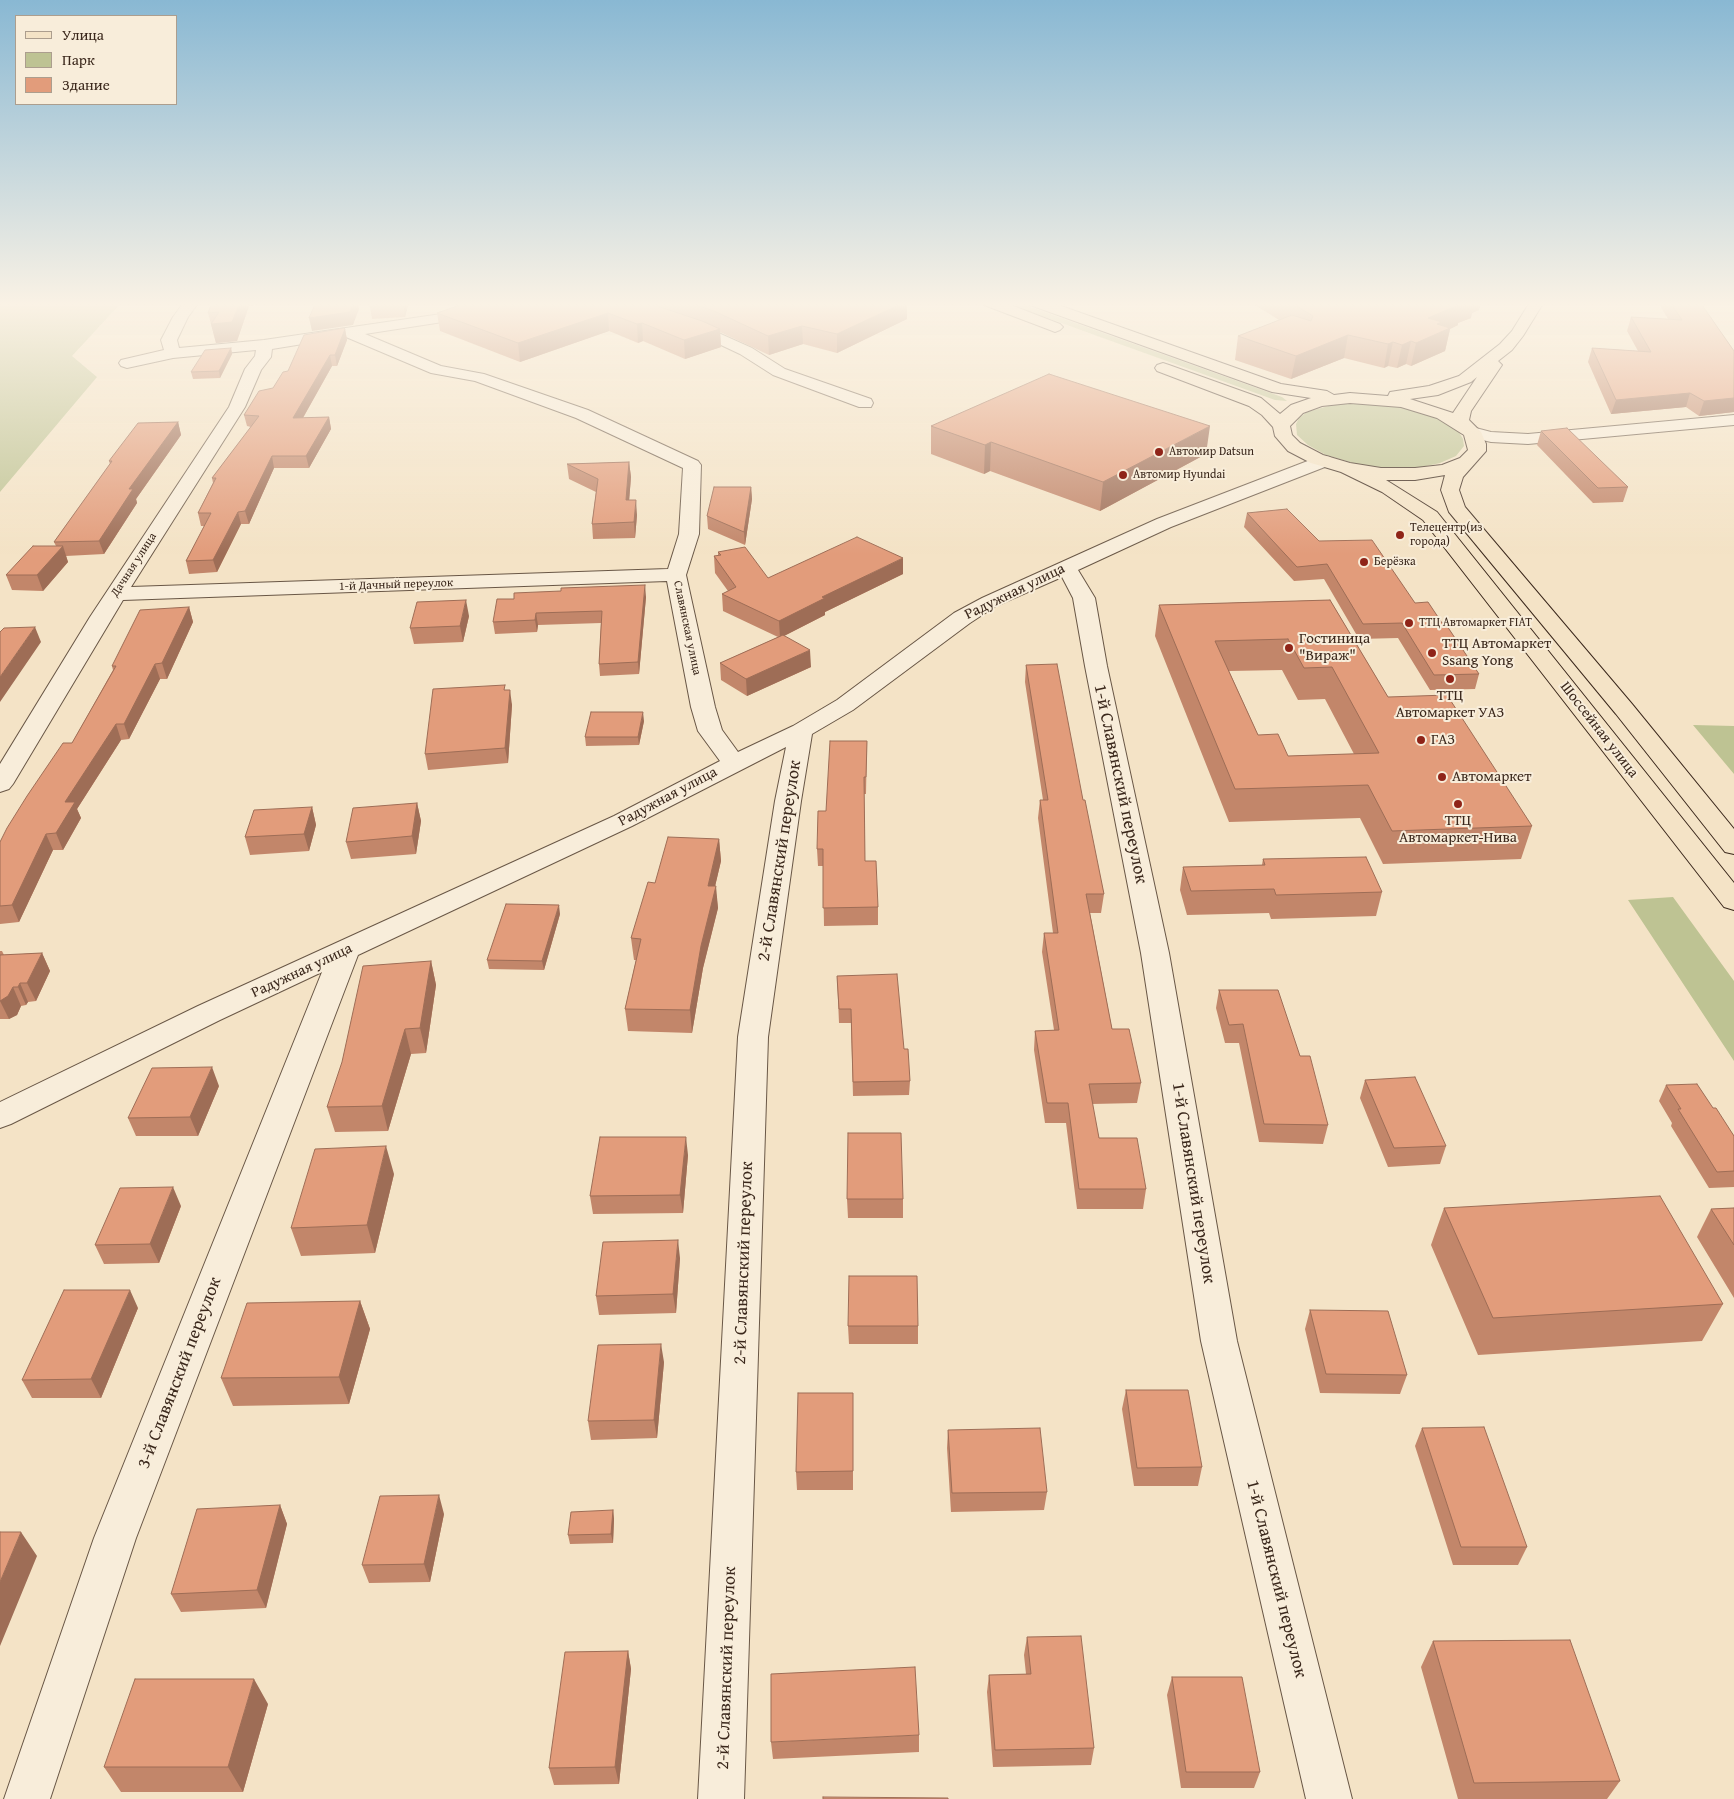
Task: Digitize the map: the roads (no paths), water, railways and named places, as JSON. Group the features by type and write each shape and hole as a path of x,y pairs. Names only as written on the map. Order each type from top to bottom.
{"main road":[{"path":"1212,386 1255,402 1268,411 1282,426 1284,436 1294,447 1324,462 1381,474 1415,474 1445,470 1466,462"},
{"path":"1272,386 1298,393 1402,402 1431,410 1468,429"},
{"path":"1372,399 1416,394 1447,386"},
{"path":"1468,429 1460,420 1462,411 1479,386"},
{"path":"1282,426 1289,414 1307,404 1350,398"},
{"name":"Шоссейная улица","path":"1468,429 1477,444 1477,450 1454,476 1450,490 1456,508 1733,843"},
{"name":"Шоссейная улица","path":"1347,468 1389,488 1430,516 1734,901"}],"street":[{"name":"Дачная улица","path":"0,784 116,594 237,407 247,386"},
{"name":"Славянская улица","path":"503,386 582,414 692,466 689,534 676,575 703,707 710,731 734,763"},
{"path":"818,386 865,403"},
{"path":"1468,429 1491,437 1528,439 1734,420"},
{"path":"1466,462 1488,451 1528,439"},
{"name":"Радужная улица","path":"0,1116 209,1014 623,821 734,763 801,731 867,690 962,618 989,602 1164,523 1324,462"},
{"name":"1-й Славянский переулок","path":"1065,567 1075,580 1084,598 1096,666 1155,953 1219,1341 1329,1799"},
{"name":"1-й Дачный переулок","path":"116,594 676,575"},
{"name":"2-й Славянский переулок","path":"721,1799 753,1037 788,802 801,731"},
{"name":"3-й Славянский переулок","path":"27,1799 115,1538 345,951"}],"place":[{"name":"Автомир Datsun","path":"1159,452"},
{"name":"Автомир Hyundai","path":"1123,475"},
{"name":"Телецентр(из города)","path":"1400,535"},
{"name":"Берёзка","path":"1364,562"},
{"name":"ТТЦ Автомаркет FIAT","path":"1409,623"},
{"name":"Гостиница \"Вираж\"","path":"1289,648"},
{"name":"ТТЦ Автомаркет Ssang Yong","path":"1432,653"},
{"name":"ТТЦ Автомаркет УАЗ","path":"1450,679"},
{"name":"ГАЗ","path":"1421,740"},
{"name":"Автомаркет","path":"1442,777"},
{"name":"ТТЦ Автомаркет-Нива","path":"1458,804"}]}
